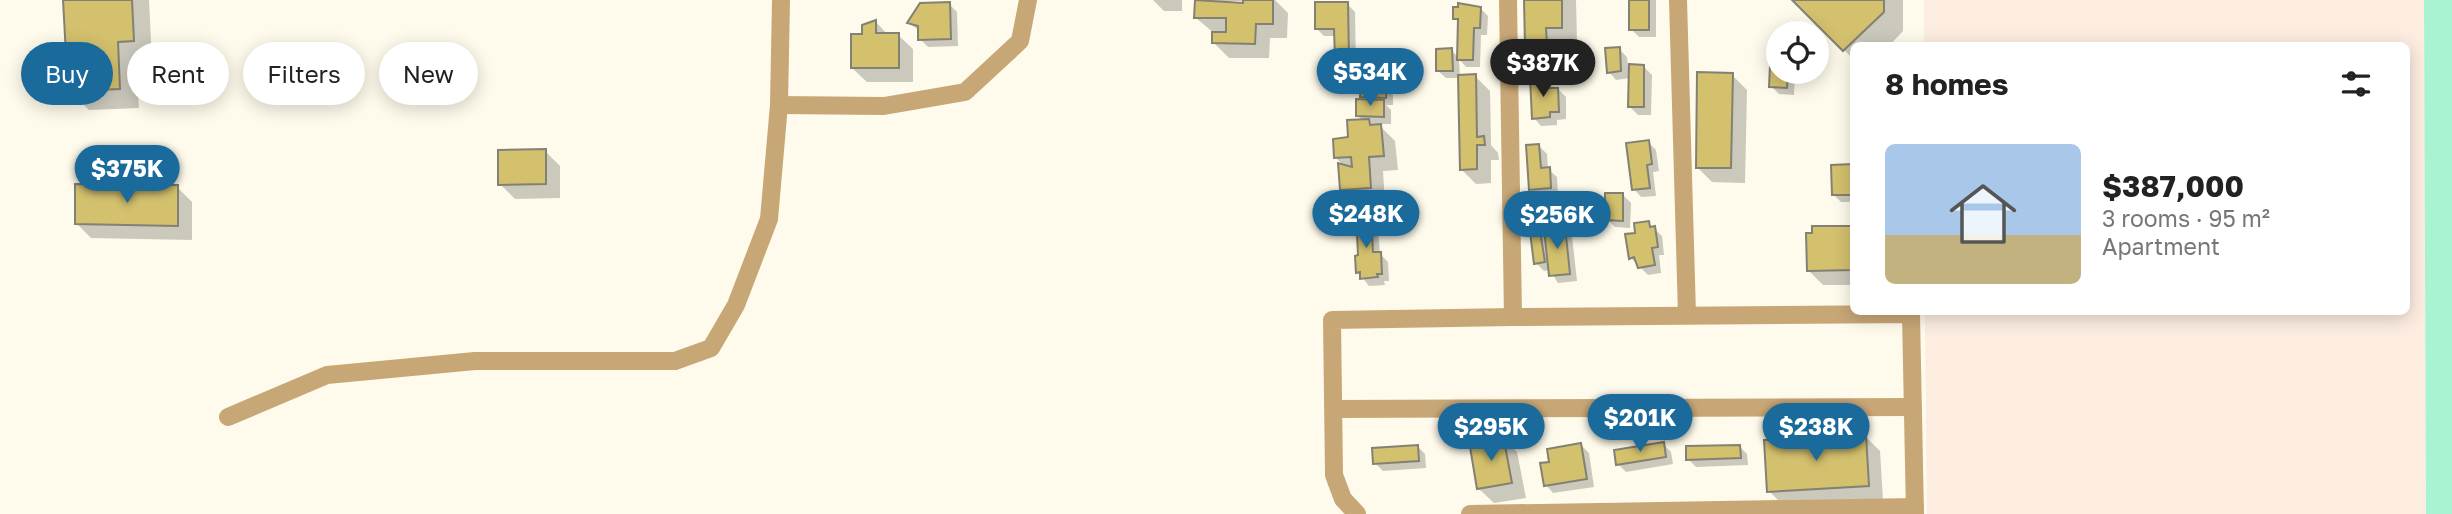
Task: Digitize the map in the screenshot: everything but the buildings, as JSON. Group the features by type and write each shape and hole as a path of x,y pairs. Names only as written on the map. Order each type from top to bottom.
{"lane":[{"path":"228,417 327,375 475,361 675,361 711,348 736,305 769,219 779,105 781,0"},
{"path":"779,105 884,106 965,92 1020,41 1028,0"},
{"path":"1508,0 1513,317"},
{"path":"1678,0 1686,315"},
{"path":"1357,514 1343,499 1334,474 1332,320 1850,314"},
{"path":"1470,514 1915,511 1911,315"},
{"path":"1334,409 1913,407"}],"shaded area":[{"path":"1924,0 2424,0 2426,514 1927,514 1925,315 2410,315 2410,42 1924,42"}],"green space":[{"path":"2424,0 2452,0 2452,514 2426,514"}]}
